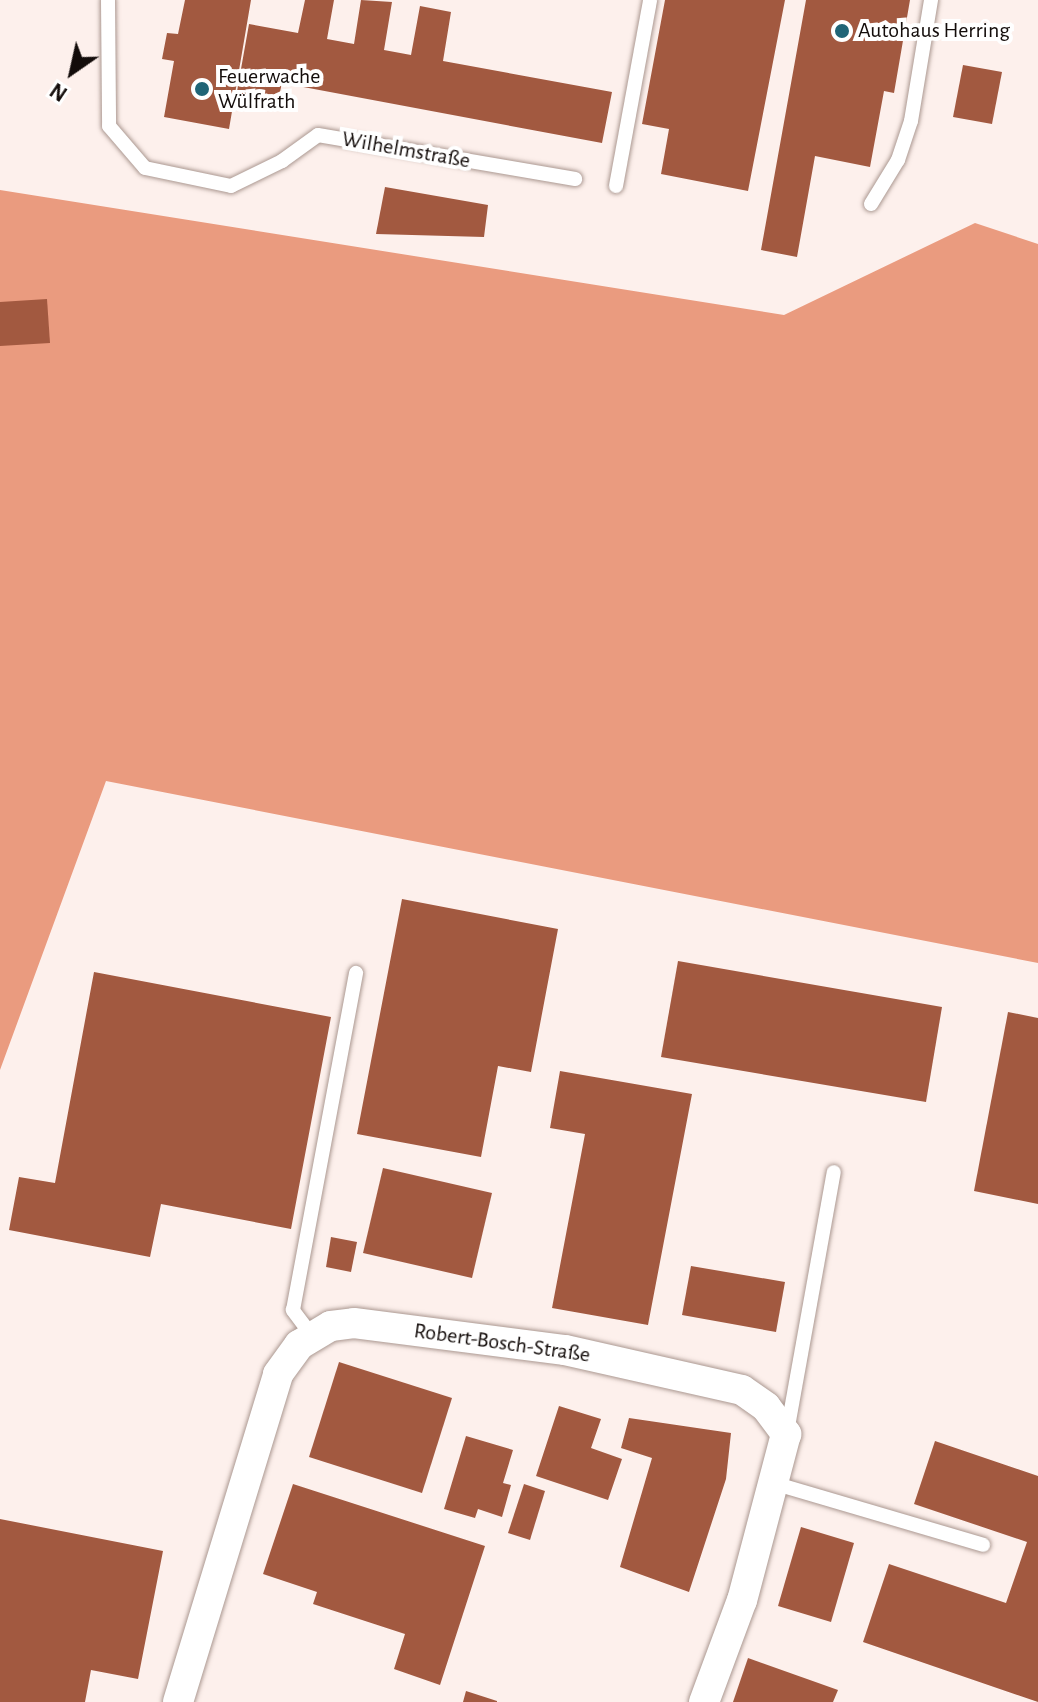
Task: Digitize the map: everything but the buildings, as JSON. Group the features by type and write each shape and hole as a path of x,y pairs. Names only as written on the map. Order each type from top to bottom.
{"street":[{"name":"Robert-Bosch-Straße","path":"178,1702 278,1374 299,1345 331,1326 354,1323 565,1350 742,1390 766,1407 786,1434"},
{"path":"704,1702 742,1600 786,1434"}],"lane":[{"name":"Wilhelmstraße","path":"108,0 109,126 145,168 231,186 282,161 318,135 575,179"},
{"path":"616,186 650,0"},
{"path":"871,204 898,160 911,121 931,0"},
{"path":"313,1337 293,1310 356,973"},
{"path":"786,1434 834,1172"},
{"path":"773,1483 983,1545"}],"shaded area":[{"path":"0,190 784,315 975,223 1038,244 1038,963 106,781 0,1070"}],"place":[{"name":"Autohaus Herring","path":"842,31"},
{"name":"Feuerwache Wülfrath","path":"202,89"}]}
